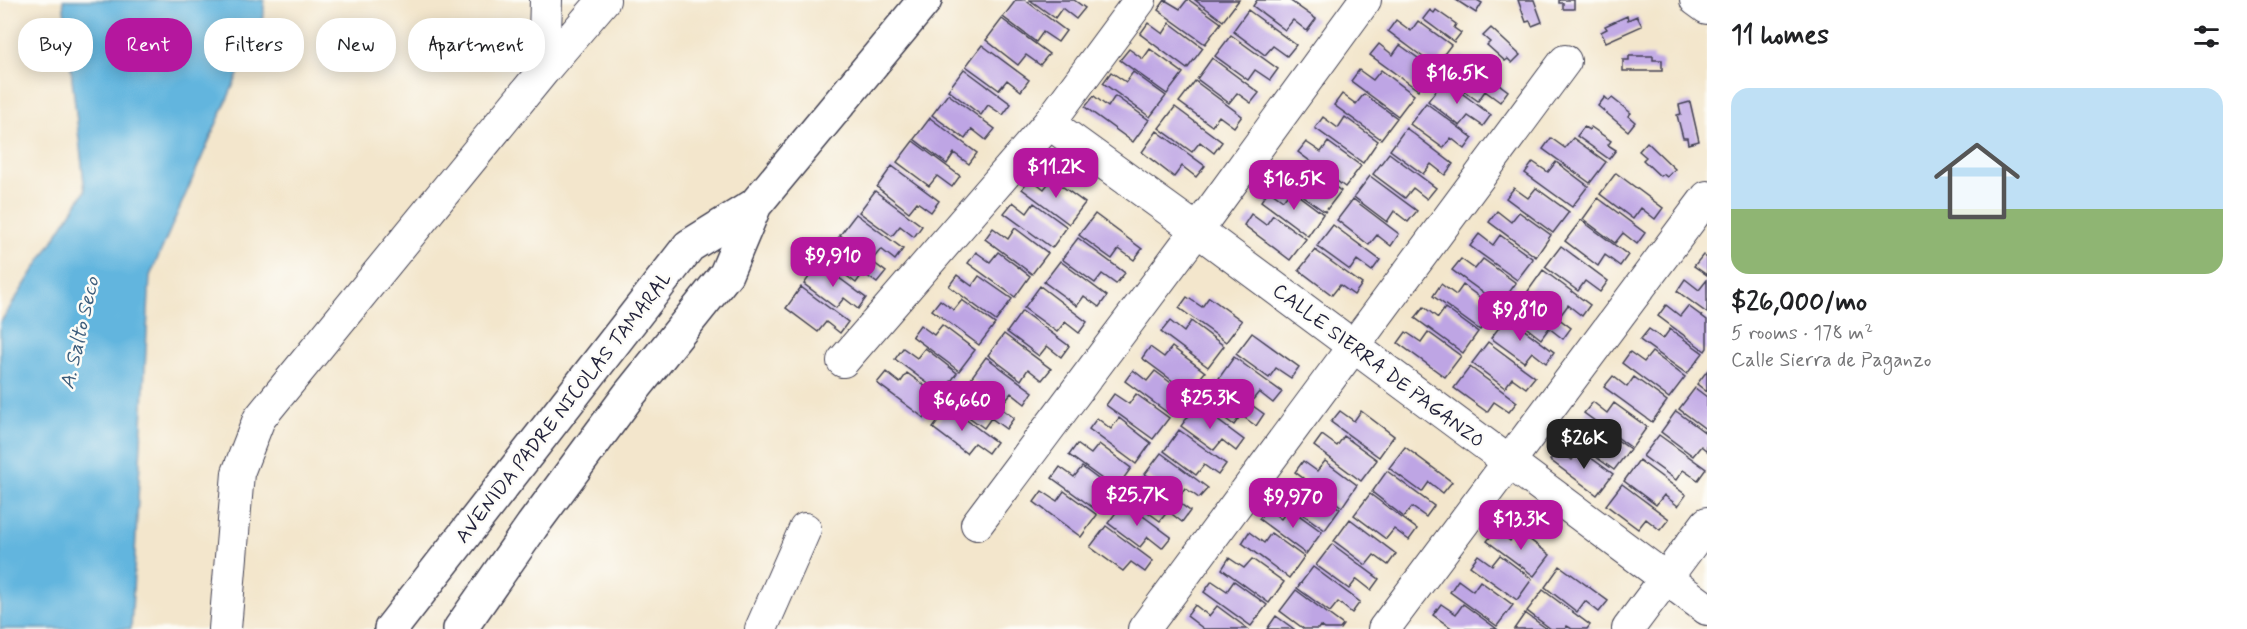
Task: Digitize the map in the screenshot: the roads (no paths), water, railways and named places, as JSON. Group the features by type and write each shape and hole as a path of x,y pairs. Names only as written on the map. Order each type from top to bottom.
{"street":[{"path":"545,35 546,0"},
{"path":"545,69 604,0"},
{"name":"AVENIDA PADRE NICOLAS TAMARAL","path":"460,629 532,526 629,395 726,274 755,205 926,0"},
{"path":"843,361 1049,123 1140,0"},
{"path":"977,524 1197,230 1365,0"},
{"path":"1696,0 1707,8"},
{"path":"1144,629 1565,61"},
{"path":"225,629 238,473 259,419 542,72"},
{"name":"CALLE SIERRA DE PAGANZO","path":"1049,123 1197,230 1707,609"},
{"path":"1384,629 1707,197"},
{"name":"AVENIDA PADRE NICOLAS TAMARAL","path":"391,629 688,246 755,205"},
{"path":"493,496 532,526"},
{"path":"1628,629 1707,523"},
{"path":"761,629 805,529"}],"water":[{"name":"A. Salto Seco","path":"63,0 264,0 263,18 204,18 204,72 239,72 150,276 131,629 0,629 0,323 85,191 71,72 93,72 93,18 65,18"}]}
